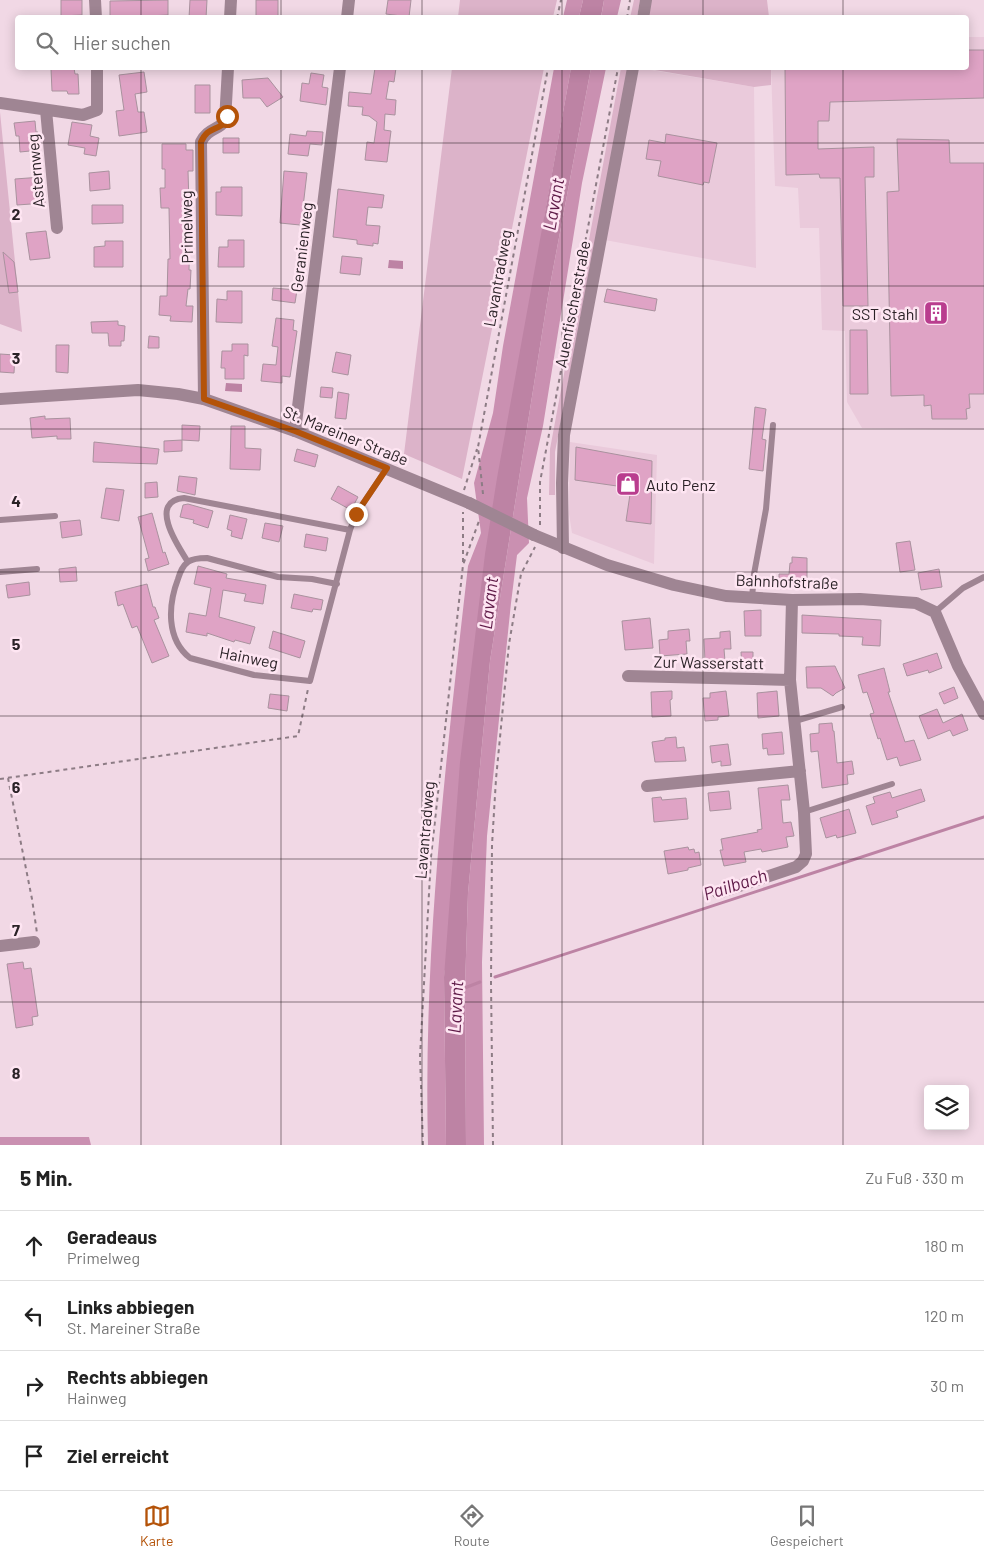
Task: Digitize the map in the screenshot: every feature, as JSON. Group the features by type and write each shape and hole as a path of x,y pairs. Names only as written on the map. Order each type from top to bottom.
{"street":[{"path":"95,0 96,15"},
{"path":"230,15 231,0"},
{"path":"347,15 349,0"},
{"path":"643,15 646,0"},
{"path":"0,103 82,115 97,110 97,70"},
{"name":"Primelweg","path":"204,399 201,142 204,135 211,129 219,127 225,121 228,70"},
{"name":"Geranienweg","path":"295,431 340,70"},
{"name":"Auenfischerstraße","path":"563,548 562,483 564,435 633,70"},
{"name":"Asternweg","path":"46,110 57,228"},
{"name":"St. Mareiner Straße","path":"0,399 138,390 204,399 295,431 387,468 469,503 537,536"},
{"name":"Bahnhofstraße","path":"537,536 607,566 674,585 726,596 792,600 860,599 916,603 935,612"},
{"path":"718,893 796,867 803,861 806,854 804,812 790,680 792,600"},
{"path":"935,612 958,666 984,714"},
{"name":"Zur Wasserstatt","path":"628,676 790,680"},
{"path":"647,786 800,772"},
{"path":"0,946 34,942"}],"lane":[{"path":"752,598 754,574 766,508 773,425"},
{"path":"310,681 350,530 356,514 387,468"},
{"path":"337,584 278,577 207,558 196,558 188,562 178,546 166,518 167,508 175,499 184,498 350,530"},
{"path":"0,520 55,516"},
{"name":"Hainweg","path":"188,562 182,569 175,586 170,616 172,631 182,652 190,658 254,675 310,681"},
{"path":"0,572 37,568"},
{"path":"935,612 962,588 984,577"},
{"path":"795,721 842,707"},
{"path":"804,812 892,784"}],"path":[{"path":"558,15 561,0"},
{"path":"628,15 630,0"},
{"name":"Lavantradweg","path":"483,494 478,447 548,70"},
{"path":"492,1145 492,845 496,779 509,644 522,574 537,536 540,482 618,70"},
{"name":"Lavantradweg","path":"423,1145 420,1056 431,857 463,565 479,521"},
{"path":"0,779 298,736 310,681"},
{"path":"8,778 38,931 34,942"}],"shaded area":[{"path":"460,0 557,0 553,15 458,15"},
{"path":"567,0 583,0 579,15 563,15"},
{"path":"604,0 621,0 617,15 602,15"},
{"path":"634,0 640,0 637,15 631,15"},
{"path":"651,0 767,0 769,15 648,15"},
{"path":"969,37 984,37 984,430 862,428 847,402 845,331 822,330 819,228 800,228 798,188 775,186 771,70 969,70"},
{"path":"452,70 544,70 462,479 404,454"},
{"path":"554,70 571,70 545,213 444,977 446,1145 428,1145 427,1072 429,1000 444,782 468,566 481,533 474,483 493,413 503,346"},
{"path":"591,70 606,70 582,183 543,426 527,498 529,543 517,555 487,836 482,962 484,1145 466,1145 465,987 468,893 490,661 548,296"},
{"path":"621,70 628,70 555,452 555,495 549,495 550,449"},
{"path":"639,70 651,70 754,87 756,268 605,240"},
{"path":"655,70 771,70 771,85 754,87"},
{"path":"0,112 22,332 0,324"},
{"path":"570,442 657,455 654,564 572,533 569,514"},
{"path":"0,1137 89,1137 91,1145 0,1145"}],"water":[{"path":"583,0 604,0 601,15 579,15"},
{"name":"Lavant","path":"571,70 591,70 548,296 490,661 468,893 465,987 466,1145 446,1145 444,977 460,762 485,554"},
{"path":"389,260 403,261 403,269 388,268"},
{"path":"226,383 242,384 242,392 225,391"}],"building":[{"path":"61,0 82,0 82,15 61,15"},
{"path":"168,0 168,15 110,15 110,1"},
{"path":"190,0 207,0 206,15 189,15"},
{"path":"256,0 278,0 278,15 256,15"},
{"path":"388,0 411,0 409,15 386,14"},
{"path":"969,50 984,50 984,98 830,102 829,121 818,121 818,149 874,147 874,177 865,177 868,306 843,306 840,178 820,178 819,174 786,175 785,70 969,70"},
{"path":"51,70 74,70 75,74 78,74 79,94 68,94 67,91 52,91"},
{"path":"375,70 396,70 394,82 389,81 386,99 396,100 395,115 385,114 384,130 391,131 387,162 365,160 367,142 374,143 377,122 369,116 362,115 363,107 348,106 349,92 371,94"},
{"path":"144,72 147,92 135,94 138,112 144,112 147,132 119,136 116,111 124,110 119,75"},
{"path":"311,73 324,75 322,87 328,88 326,105 300,101 302,83 309,84"},
{"path":"268,78 283,97 267,107 260,98 243,98 242,80"},
{"path":"195,85 210,85 210,113 195,113"},
{"path":"35,121 40,150 20,152 19,136 16,136 14,123"},
{"path":"72,122 92,125 90,136 99,138 96,156 84,154 85,148 68,145"},
{"path":"307,131 323,132 322,145 310,144 308,156 288,154 290,134 306,136"},
{"path":"666,134 717,143 709,183 704,182 703,185 658,176 661,161 646,159 649,140 665,143"},
{"path":"223,138 239,138 239,153 223,153"},
{"name":"SST Stahl","path":"897,139 949,140 950,163 984,163 984,394 969,394 970,408 966,409 967,419 932,419 931,405 924,406 924,395 891,396 887,192 899,191"},
{"path":"162,144 186,144 186,150 193,150 193,171 188,171 189,204 183,204 184,229 190,229 189,270 191,270 190,289 188,289 186,306 193,306 192,322 170,321 171,316 159,315 160,296 167,296 168,259 170,259 169,208 161,208 160,188 165,188 165,169 162,169"},
{"path":"109,171 110,189 90,191 89,173"},
{"path":"284,171 307,173 303,207 313,207 312,219 301,218 300,225 280,223"},
{"path":"42,177 45,203 17,205 15,179"},
{"path":"221,187 242,187 242,216 216,215 216,192 221,192"},
{"path":"338,189 384,195 382,208 368,207 366,225 380,226 378,244 373,243 373,246 357,244 357,240 333,237"},
{"path":"92,205 123,205 123,223 92,224"},
{"path":"46,231 50,258 30,260 26,233"},
{"path":"228,240 244,240 244,267 218,267 219,247 228,247"},
{"path":"105,241 123,241 123,267 94,267 94,247 105,246"},
{"path":"3,252 14,262 18,292 9,293"},
{"path":"342,256 362,258 360,275 340,273"},
{"path":"273,288 297,290 295,303 272,300"},
{"path":"607,289 657,299 655,311 604,302"},
{"path":"227,291 242,291 242,323 216,322 217,299 227,300"},
{"path":"276,318 294,320 293,330 297,331 290,377 282,376 282,383 261,381 263,364 276,365 278,347 272,346"},
{"path":"118,321 118,325 125,326 124,341 121,341 121,346 109,346 108,333 92,333 91,322"},
{"path":"850,330 867,330 868,394 850,394"},
{"path":"149,336 159,337 159,348 148,348"},
{"path":"232,344 248,344 248,356 244,355 244,379 225,379 225,368 221,368 222,351 232,351"},
{"path":"56,345 69,345 68,373 56,372"},
{"path":"336,352 351,355 348,375 332,372"},
{"path":"0,354 15,355 14,373 0,372"},
{"path":"321,387 333,388 332,398 320,397"},
{"path":"338,392 349,394 346,419 335,418"},
{"path":"755,407 766,409 762,439 766,440 763,471 749,469"},
{"path":"45,416 45,419 70,418 71,439 57,439 57,436 32,438 30,418"},
{"path":"182,425 200,426 199,441 182,440"},
{"path":"231,426 245,426 245,448 261,449 260,470 230,469"},
{"path":"182,440 182,451 164,452 164,441"},
{"path":"94,442 159,449 157,464 93,462"},
{"name":"Auto Penz","path":"576,447 652,461 651,524 626,521 631,488 575,480"},
{"path":"297,449 318,455 315,467 294,461"},
{"path":"179,476 197,478 195,495 177,491"},
{"path":"157,482 158,497 145,498 145,483"},
{"path":"338,486 358,497 351,510 331,499"},
{"path":"106,488 124,490 119,521 101,518"},
{"path":"188,504 213,511 208,528 193,523 194,520 180,517 183,505"},
{"path":"152,513 163,553 165,552 169,564 148,571 145,559 149,558 138,517"},
{"path":"230,515 247,519 242,539 231,536 232,531 227,529"},
{"path":"80,520 82,535 62,538 60,522"},
{"path":"265,523 283,526 279,542 262,538"},
{"path":"306,534 328,538 326,551 304,547"},
{"path":"910,541 915,570 900,572 896,543"},
{"path":"792,557 807,558 807,582 801,582 801,588 779,587 779,574 789,574"},
{"path":"198,566 227,574 226,578 266,585 263,604 244,601 246,594 223,590 219,617 255,627 250,644 235,640 234,642 207,633 207,636 186,632 189,613 206,616 211,588 194,584"},
{"path":"76,567 77,581 60,582 59,569"},
{"path":"939,569 942,587 921,590 918,573"},
{"path":"29,582 30,595 8,598 6,585"},
{"path":"147,584 153,607 155,607 159,618 154,620 169,656 152,663 137,626 132,628 123,604 118,606 115,592"},
{"path":"294,594 323,600 321,610 313,609 312,612 291,608"},
{"path":"761,610 761,636 745,636 744,611"},
{"path":"802,615 881,620 880,646 862,645 863,637 802,633"},
{"path":"650,618 653,648 625,650 622,621"},
{"path":"689,629 690,641 686,641 687,654 660,656 659,640 668,639 668,631"},
{"path":"273,631 305,641 300,658 269,648"},
{"path":"730,631 731,649 724,649 725,661 705,662 704,639 720,638 720,632"},
{"path":"741,652 753,652 753,667 742,668"},
{"path":"937,653 942,668 929,673 928,670 907,676 903,664"},
{"path":"835,666 845,688 833,696 821,688 807,688 806,667"},
{"path":"884,668 890,692 888,692 905,742 914,740 921,760 900,766 897,757 887,760 870,714 874,713 867,692 863,693 858,675"},
{"path":"954,687 958,698 944,704 939,693"},
{"path":"672,691 672,699 670,700 671,716 652,717 651,692"},
{"path":"726,691 729,716 718,717 718,720 705,721 703,698 710,698 710,693"},
{"path":"777,691 779,716 758,718 757,693"},
{"path":"270,694 289,696 287,711 268,708"},
{"path":"937,709 943,723 962,714 968,730 953,736 950,730 928,739 919,716"},
{"path":"832,723 837,763 852,761 854,774 847,775 848,784 822,788 818,751 811,752 810,734 819,733 819,724"},
{"path":"782,732 784,754 768,755 767,748 763,749 762,734"},
{"path":"676,737 677,748 684,747 686,761 655,762 652,742"},
{"path":"728,744 731,765 721,766 721,761 712,763 710,746"},
{"path":"788,785 790,800 781,800 783,823 791,822 794,836 786,837 788,847 762,852 761,849 744,852 746,862 724,866 720,850 723,850 721,839 758,832 757,830 762,829 758,788"},
{"path":"921,789 925,801 896,811 898,817 872,825 866,806 875,803 873,797 890,792 892,798"},
{"path":"729,791 731,809 710,811 708,793"},
{"path":"661,797 662,800 686,798 688,819 654,822 652,798"},
{"path":"849,809 856,833 837,838 836,835 826,838 820,818"},
{"path":"688,847 689,850 694,849 695,853 699,852 701,865 668,874 664,851"},
{"path":"23,962 24,969 31,968 38,1016 32,1017 33,1025 16,1028 7,964"}],"waterway":[{"name":"Pailbach","path":"495,977 984,817"},
{"name":"Pailbach","path":"462,989 480,982"}],"place":[{"name":"SST Stahl","path":"936,313"},
{"name":"Auto Penz","path":"628,484"}],"route":[{"path":"227,116 222,125 211,129 204,135 201,142 204,399 295,431 387,468 356,514"}]}
